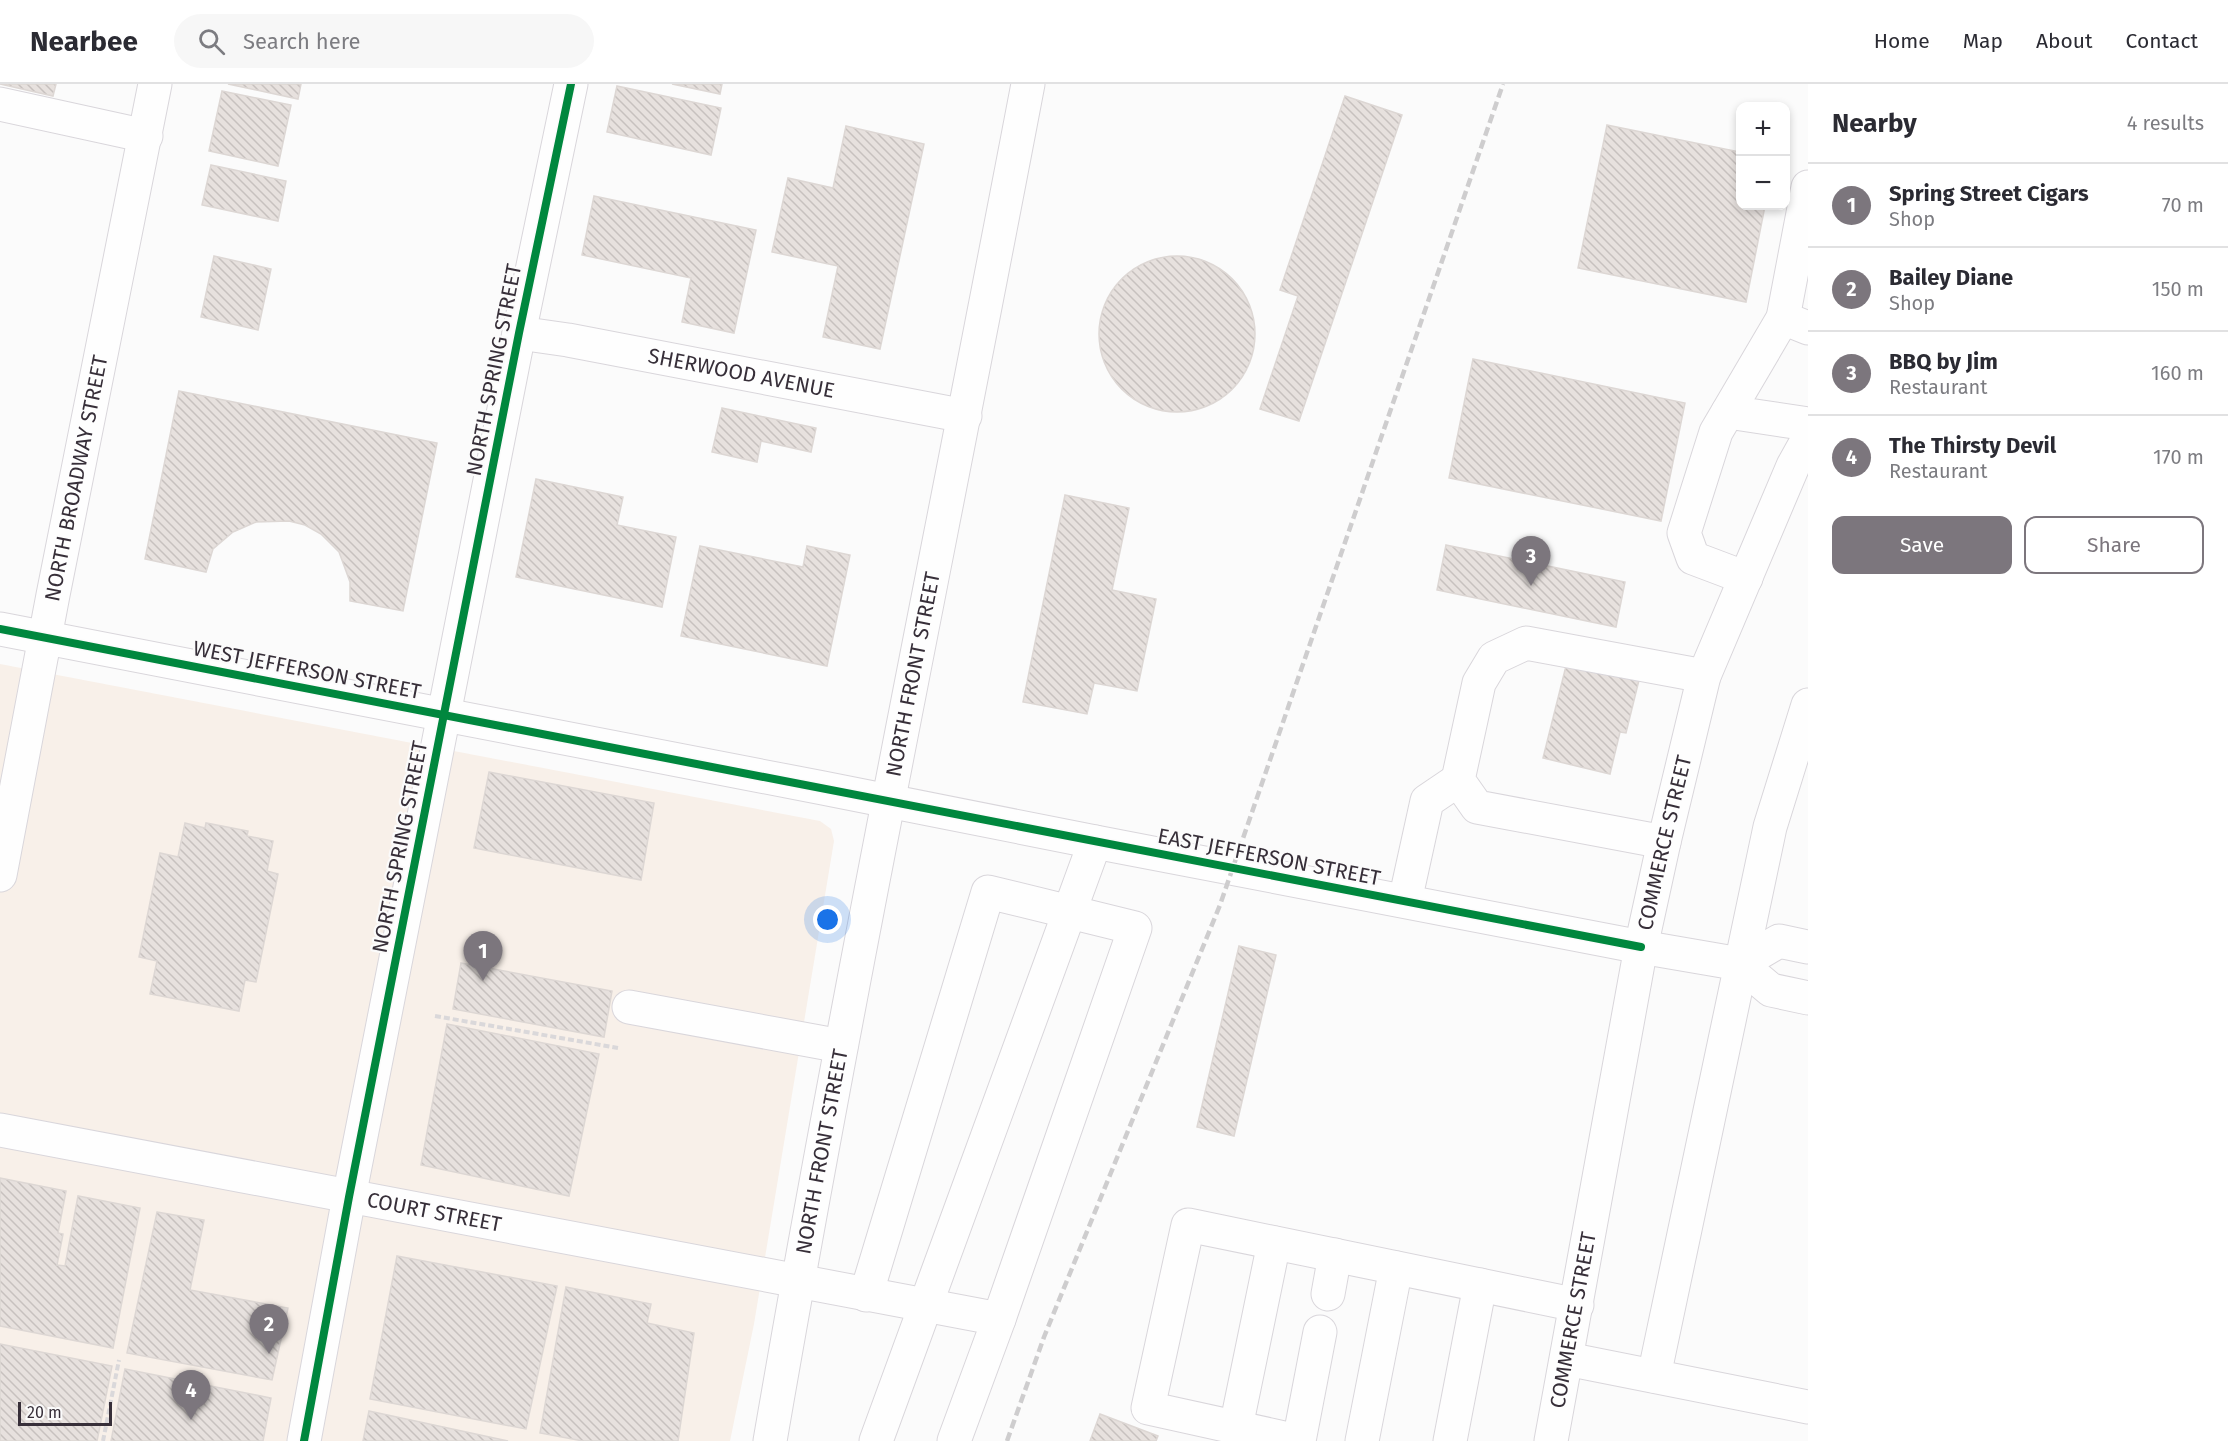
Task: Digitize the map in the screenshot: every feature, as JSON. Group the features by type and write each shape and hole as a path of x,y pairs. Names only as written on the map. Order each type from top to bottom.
{"street":[{"name":"NORTH BROADWAY STREET","path":"0,875 155,84"},
{"name":"NORTH SPRING STREET","path":"304,1441 349,1197 519,333 571,84"},
{"name":"NORTH FRONT STREET","path":"770,1441 841,1046 1028,84"},
{"path":"0,104 146,136"},
{"path":"1746,578 1693,558 1684,533 1716,432 1728,412 1795,323 1808,187"},
{"name":"SHERWOOD AVENUE","path":"519,333 568,340 965,416"},
{"path":"1728,412 1808,424"},
{"name":"COMMERCE STREET","path":"1551,1441 1641,947 1704,676 1793,466 1808,439"},
{"name":"WEST JEFFERSON STREET","path":"0,629 889,801"},
{"path":"1406,901 1427,801 1458,780 1479,682 1494,658 1526,643 1704,676"},
{"path":"1654,1376 1770,827 1808,705"},
{"path":"1458,780 1477,807 1664,842"},
{"name":"EAST JEFFERSON STREET","path":"889,801 1641,947 1740,964"},
{"path":"876,1441 1095,842"},
{"path":"866,1295 988,892 1135,928 999,1319 954,1441"},
{"path":"1740,964 1779,941 1808,947"},
{"path":"1740,964 1771,990 1808,998"},
{"path":"629,1006 841,1046"},
{"name":"COURT STREET","path":"0,1130 999,1319"},
{"path":"1320,1332 1299,1441 1227,1431 1148,1407 1188,1225 1577,1305"},
{"path":"1227,1431 1274,1243"},
{"path":"1328,1294 1335,1255"},
{"path":"1362,1441 1396,1268"},
{"path":"1450,1441 1480,1285"},
{"path":"1567,1359 1808,1407"}],"path":[{"path":"435,1016 618,1048"},
{"path":"103,1441 119,1360"}],"shaded area":[{"path":"0,664 820,821 831,829 834,841 754,1324 730,1441 0,1441"}],"building":[{"path":"0,84 56,84 53,96"},
{"path":"228,84 301,84 298,99"},
{"path":"672,84 722,84 720,94"},
{"path":"617,86 721,108 711,155 607,132"},
{"path":"222,91 291,105 278,166 209,151"},
{"path":"1345,96 1402,115 1299,421 1260,409 1298,296 1280,290"},
{"path":"1607,125 1736,151 1736,210 1764,210 1746,302 1578,268"},
{"path":"846,126 924,144 880,349 823,337 838,266 772,252 788,178 833,188"},
{"path":"211,165 286,181 278,221 202,205"},
{"path":"594,196 756,230 734,333 682,322 691,278 582,255"},
{"path":"214,256 271,269 258,330 201,317"},
{"path":"1177,256 1207,262 1232,279 1249,304 1255,334 1249,364 1232,389 1207,406 1177,412 1147,406 1122,389 1105,364 1099,334 1105,304 1122,279 1147,262"},
{"path":"1473,359 1685,403 1661,521 1449,478"},
{"path":"179,391 437,443 403,611 350,601 350,582 339,552 321,534 305,525 289,521 256,522 233,532 213,549 206,572 145,559"},
{"path":"722,408 816,428 811,452 761,441 757,462 712,452"},
{"path":"536,479 623,497 617,525 676,537 662,607 516,577"},
{"path":"1065,495 1129,508 1112,590 1156,599 1137,691 1094,683 1087,714 1023,702"},
{"path":"1446,545 1625,582 1616,627 1437,590"},
{"path":"700,546 803,567 807,546 850,555 827,666 681,636"},
{"path":"1568,658 1640,676 1626,733 1620,732 1610,774 1543,758"},
{"path":"489,772 654,803 641,880 474,848"},
{"path":"185,823 205,828 206,823 248,831 247,836 273,841 267,871 278,874 256,982 245,980 239,1011 150,994 157,961 139,957 160,853 178,857"},
{"path":"1239,946 1276,955 1234,1136 1197,1127"},
{"path":"461,963 612,991 604,1037 453,1009"},
{"path":"447,1024 599,1054 569,1196 421,1165"},
{"path":"0,1178 66,1191 58,1233 63,1234 57,1265 65,1266 78,1196 140,1208 113,1348 0,1326"},
{"path":"157,1212 204,1220 190,1290 288,1308 272,1380 127,1353"},
{"path":"397,1256 557,1286 526,1429 370,1399"},
{"path":"566,1287 651,1304 647,1323 694,1333 678,1441 583,1441 540,1433"},
{"path":"0,1344 112,1366 97,1441 0,1441"},
{"path":"125,1369 271,1398 263,1441 111,1441"},
{"path":"369,1411 508,1441 363,1441"},
{"path":"1100,1414 1158,1436 1156,1441 1090,1441"}],"railway":[{"path":"1007,1441 1044,1337 1220,905 1503,84"}],"cycle path":[{"path":"304,1441 349,1197 519,333 571,84"},
{"path":"0,629 1641,947"}],"place":[{"name":"BBQ by Jim","path":"1531,586"},
{"name":"Spring Street Cigars","path":"483,981"},
{"name":"Bailey Diane","path":"269,1354"},
{"name":"The Thirsty Devil","path":"191,1420"}]}
